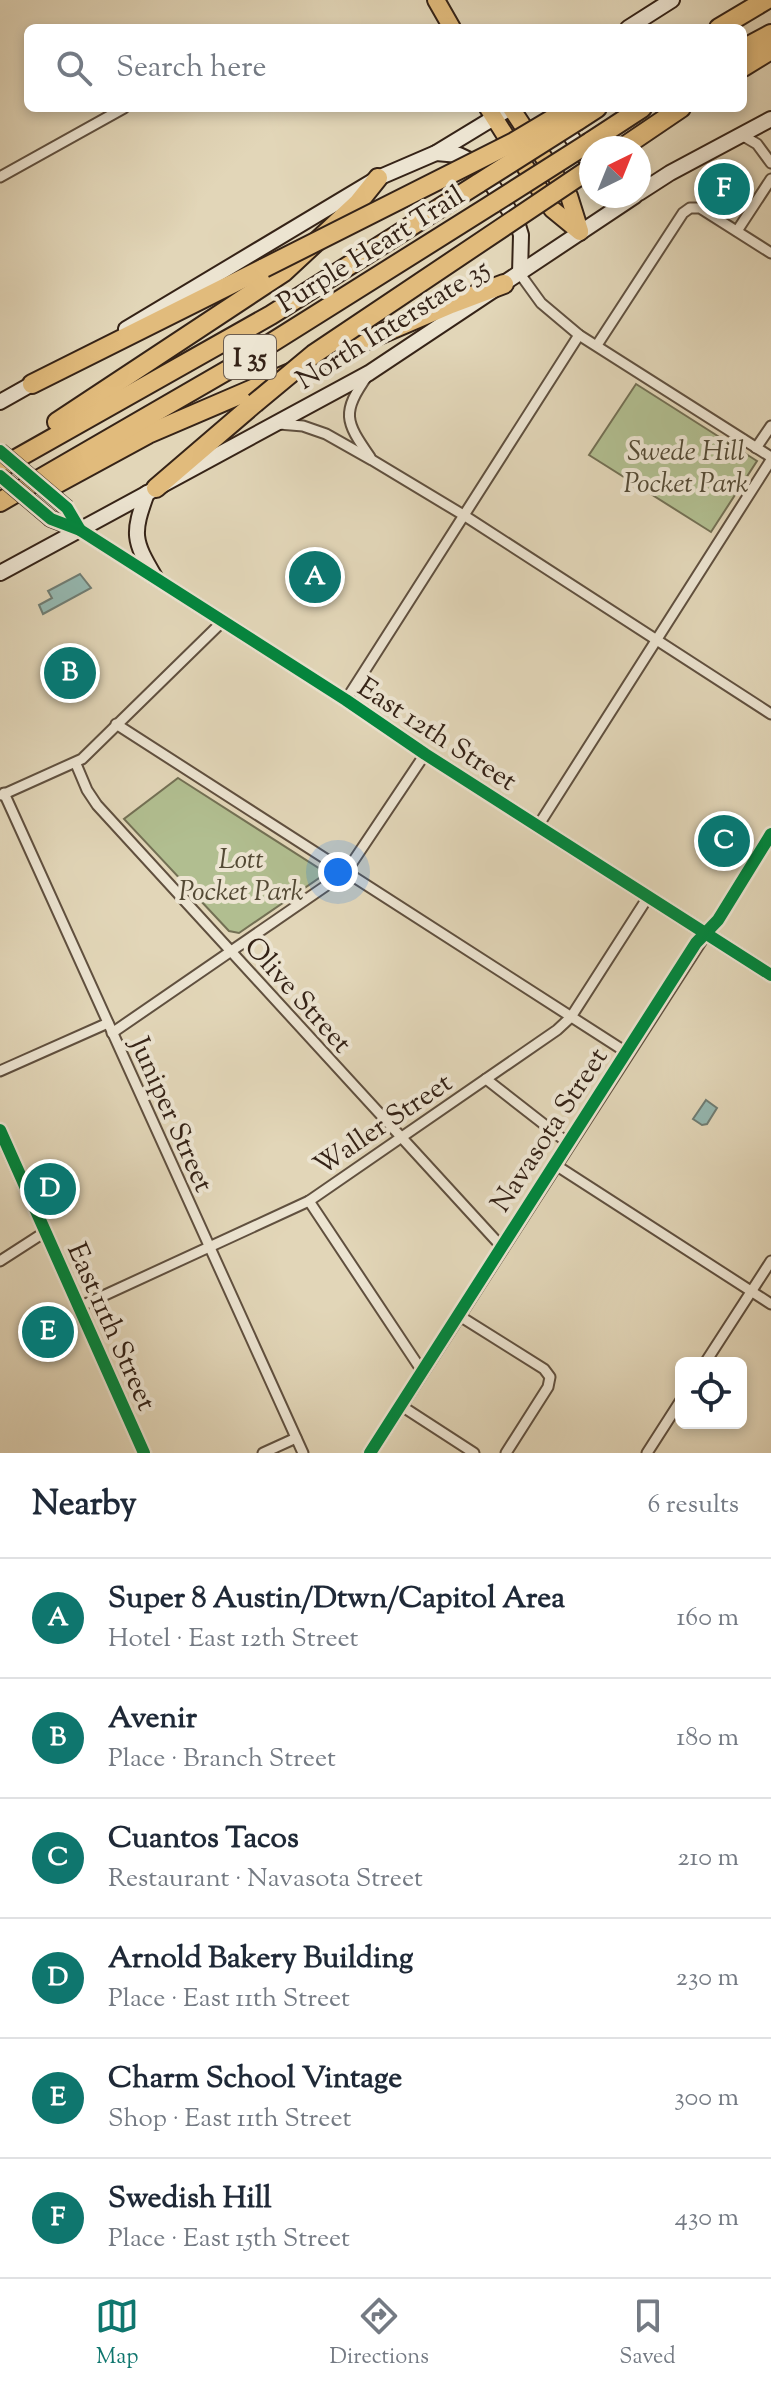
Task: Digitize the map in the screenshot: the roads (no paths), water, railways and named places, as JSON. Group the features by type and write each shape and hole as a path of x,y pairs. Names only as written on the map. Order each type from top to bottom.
{"highway":[{"path":"726,24 766,0"},
{"path":"747,47 771,34"},
{"path":"747,65 771,50"},
{"name":"Purple Heart Trail","path":"0,502 233,367 636,112"},
{"path":"640,136 675,112"},
{"path":"32,384 574,114"},
{"name":"Purple Heart Trail","path":"0,468 271,315 479,183 574,114"},
{"path":"152,491 314,354 579,175"},
{"path":"0,453 64,419 284,272 358,203 378,178"},
{"path":"0,512 148,434 512,279"}],"main road":[{"path":"634,24 672,0"},
{"path":"438,2 450,24"},
{"path":"438,2 457,24"},
{"path":"513,112 569,196 580,232"},
{"path":"557,112 579,148"},
{"path":"0,402 378,178 436,153 491,113 552,209 580,232"},
{"name":"North Interstate 35","path":"651,184 771,119"},
{"path":"436,153 459,155 478,164 517,222 521,235 512,279"},
{"name":"North Interstate 35","path":"0,573 369,373 615,208"},
{"name":"East 12th Street","path":"0,453 67,508 80,530"},
{"name":"East 12th Street","path":"0,476 51,519 80,530"},
{"path":"152,491 136,538 138,549 155,577"}],"street":[{"path":"0,177 117,112"},
{"path":"740,134 757,144 771,163"},
{"path":"737,231 771,179"},
{"path":"597,345 683,213 690,208 700,208 771,253"},
{"path":"512,279 579,335 771,459 538,826"},
{"path":"346,700 579,335"},
{"path":"369,373 352,398 349,414 353,432 372,460"},
{"path":"276,424 303,426 326,434 372,460 465,516 771,714"},
{"path":"756,448 771,426"},
{"name":"East 12th Street","path":"80,530 771,975"},
{"path":"2,795 76,764 223,621"},
{"path":"116,724 626,1052"},
{"path":"112,1033 346,872 425,754"},
{"name":"Olive Street","path":"76,764 97,805 501,1246"},
{"name":"Juniper Street","path":"2,795 303,1453"},
{"name":"Navasota Street","path":"370,1453 626,1052 705,933 718,920 771,834"},
{"name":"Waller Street","path":"79,1307 309,1201 557,1030 571,1017 648,897"},
{"path":"0,1071 108,1023"},
{"path":"486,1079 568,1143"},
{"name":"East 11th Street","path":"0,1130 144,1453"},
{"path":"554,1164 771,1304"},
{"path":"309,1201 422,1371"},
{"path":"0,1261 45,1232"},
{"path":"709,1357 771,1261"},
{"path":"458,1315 544,1369 550,1377 548,1387 506,1453"},
{"path":"400,1405 474,1453"},
{"path":"647,1453 675,1409"},
{"path":"263,1453 296,1438"}],"water":[{"path":"80,574 91,588 43,614 39,605 52,598 48,591"},
{"path":"706,1100 717,1108 707,1124 702,1125 693,1119"}],"place":[{"name":"Swedish Hill","path":"724,189"},
{"name":"Super 8 Austin/Dtwn/Capitol Area","path":"315,577"},
{"name":"Avenir","path":"70,673"},
{"name":"Cuantos Tacos","path":"724,841"},
{"name":"Arnold Bakery Building","path":"50,1189"},
{"name":"Charm School Vintage","path":"48,1332"}],"park label":[{"name":"Swede Hill Pocket Park","path":"686,466"},
{"name":"Lott Pocket Park","path":"241,874"}]}
